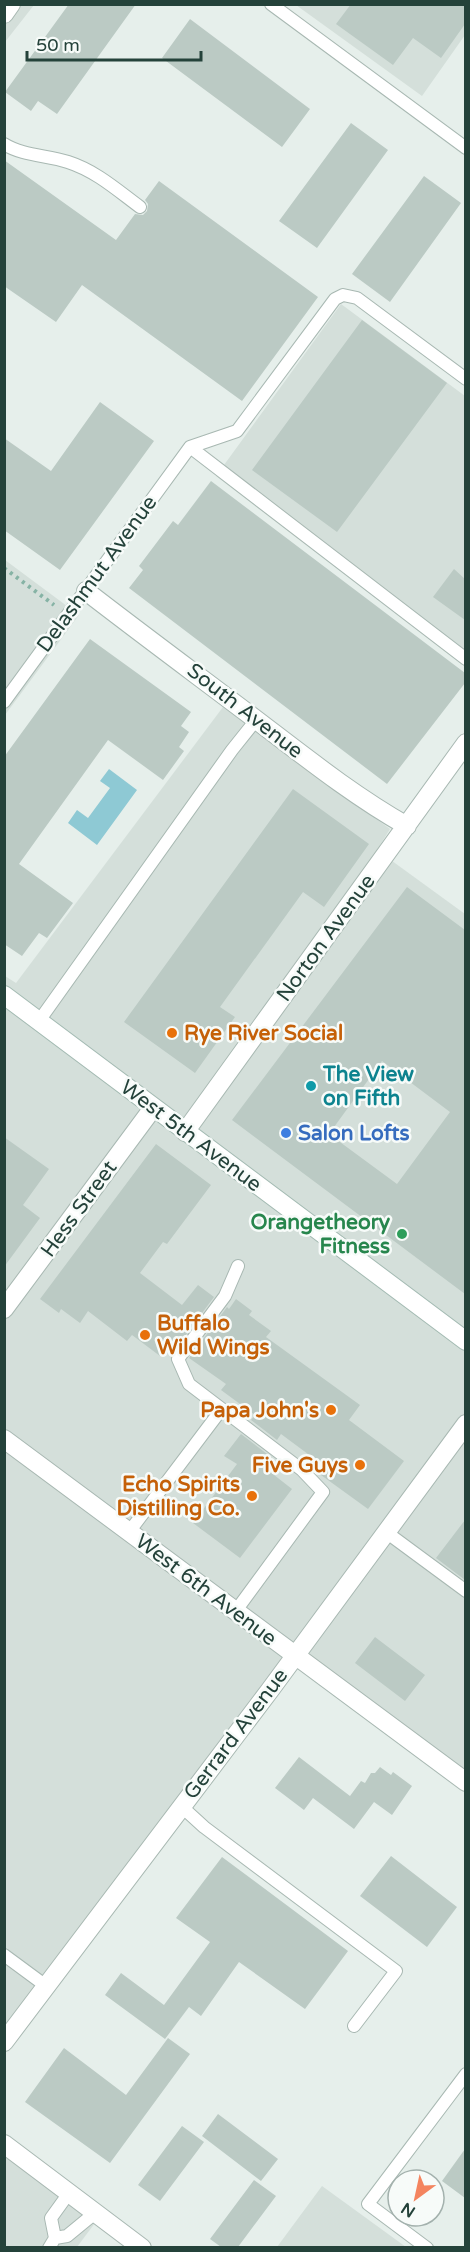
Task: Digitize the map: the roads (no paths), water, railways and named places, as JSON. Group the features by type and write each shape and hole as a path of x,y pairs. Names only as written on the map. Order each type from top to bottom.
{"street":[{"path":"4,14 11,4"},
{"name":"South Avenue","path":"86,591 368,804 406,826"},
{"name":"Norton Avenue","path":"185,1132 465,743"},
{"name":"West 5th Avenue","path":"4,995 465,1341"},
{"name":"Hess Street","path":"4,1309 153,1108"},
{"name":"Gerrard Avenue","path":"4,2042 295,1656 465,1424"},
{"name":"West 6th Avenue","path":"4,1439 465,1782"},
{"path":"4,2144 142,2247"}],"lane":[{"path":"272,4 465,148"},
{"path":"4,144 22,152 65,161 84,168 140,207"},
{"path":"190,447 237,432 335,299 343,295 357,298 465,379"},
{"path":"190,447 465,658"},
{"name":"Delashmut Avenue","path":"4,702 190,447"},
{"path":"39,1021 232,750 256,720"},
{"path":"235,1612 323,1492 302,1470 189,1384 178,1359 225,1296 238,1266"},
{"path":"129,1532 221,1410"},
{"path":"386,1532 465,1591"},
{"path":"181,1806 204,1827 396,1971 354,2026"},
{"path":"4,1955 46,1986"},
{"path":"427,2247 368,2204 465,2074"},
{"path":"69,2193 51,2218 52,2243 67,2236 95,2213"}],"water":[{"path":"109,769 137,790 97,845 68,823 77,810 88,818 110,788 100,781"}],"place":[{"name":"Rye River Social","path":"172,1033"},
{"name":"The View on Fifth","path":"311,1086"},
{"name":"Salon Lofts","path":"286,1133"},
{"name":"Orangetheory Fitness","path":"402,1234"},
{"name":"Buffalo Wild Wings","path":"145,1335"},
{"name":"Papa John's","path":"331,1410"},
{"name":"Five Guys","path":"360,1465"},
{"name":"Echo Spirits Distilling Co.","path":"252,1496"}]}
